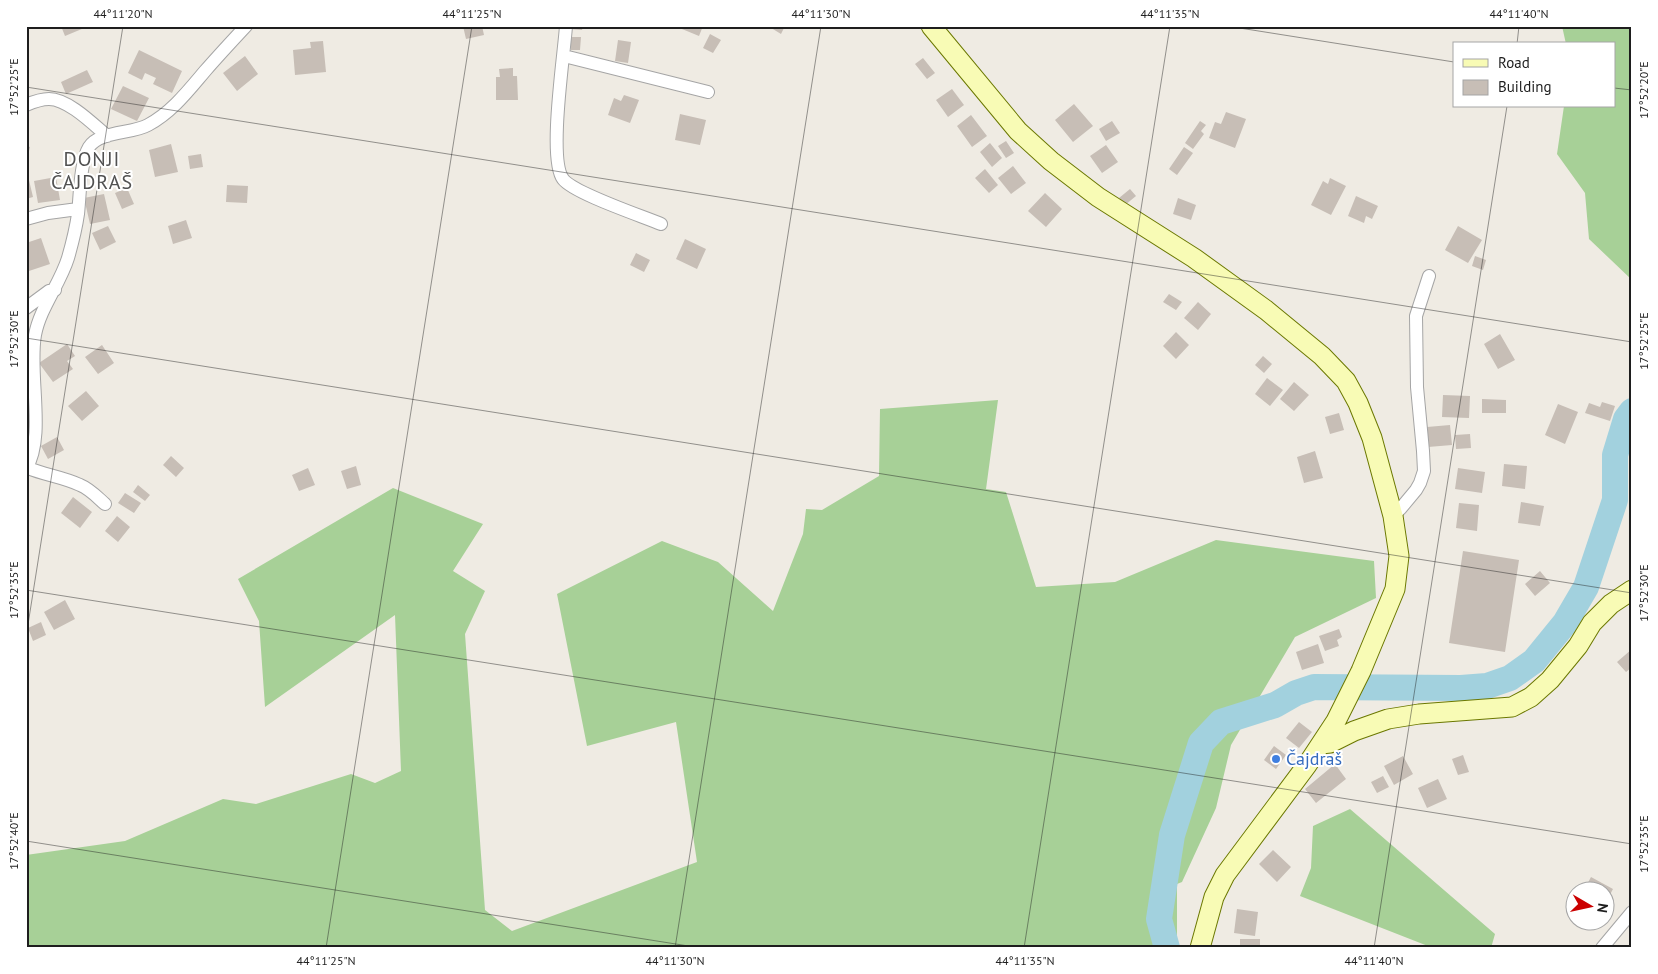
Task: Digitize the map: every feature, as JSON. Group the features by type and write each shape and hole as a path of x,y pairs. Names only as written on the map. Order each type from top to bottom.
{"main road":[{"path":"931,26 1018,131 1051,161 1098,197 1194,258 1266,310 1322,356 1346,381 1358,403 1372,438 1392,516 1399,556 1395,588 1362,671 1321,744 1224,875 1214,897 1200,948"},
{"path":"1321,744 1330,743 1354,731 1388,719 1419,714 1512,707 1531,697 1550,680 1578,646 1592,623 1611,604 1632,590"}],"street":[{"path":"105,504 91,491 80,485 27,468 34,448 33,379 36,334 41,317 68,258 88,148 96,139 147,126 166,113 180,100 246,26"},
{"path":"566,26 556,148 558,168 563,180 580,192 661,224"},
{"path":"564,56 708,92"},
{"path":"26,105 48,99 64,102 90,120 107,136"},
{"path":"26,219 48,213 78,209"},
{"path":"1392,516 1401,508 1420,483 1424,471 1417,387 1416,316 1429,276"},
{"path":"26,308 49,291 55,290"},
{"path":"1602,948 1632,912"}],"green space":[{"path":"1562,26 1632,26 1632,280 1589,239 1585,193 1557,154 1564,108 1616,108 1616,42 1566,42"},
{"path":"998,400 986,489 1006,492 1036,587 1115,582 1216,540 1374,561 1376,598 1295,637 1231,745 1216,808 1182,882 1177,884 1177,948 26,948 26,855 125,841 223,799 256,804 351,774 375,783 401,771 395,615 265,707 259,621 238,579 393,488 483,524 453,571 485,591 465,634 485,910 512,931 697,862 676,722 587,746 557,594 662,541 718,562 773,611 803,534 806,509 822,510 879,476 880,409"},
{"path":"1350,809 1495,934 1491,948 1433,948 1300,896 1311,868 1313,826"}],"building":[{"path":"61,26 89,26 65,36"},
{"path":"463,26 482,26 484,35 466,39"},
{"path":"571,26 583,26 582,30 570,29"},
{"path":"683,26 703,26 699,36 682,29"},
{"path":"768,26 785,26 781,34"},
{"path":"710,34 721,40 713,53 703,48"},
{"path":"571,37 581,37 580,50 571,50"},
{"path":"618,40 631,42 628,63 615,61"},
{"path":"323,41 326,72 295,75 293,50 311,48 310,42"},
{"path":"139,50 182,71 172,93 153,84 156,78 145,73 142,80 128,73"},
{"path":"245,56 258,74 237,91 223,73"},
{"path":"923,58 935,73 927,79 915,64"},
{"path":"513,68 513,76 517,76 518,100 496,100 496,77 500,77 499,69"},
{"path":"87,70 93,82 66,94 61,82"},
{"path":"123,86 149,98 137,121 111,109"},
{"path":"952,89 964,105 948,117 936,100"},
{"path":"624,95 639,100 630,123 608,115 614,98 621,101"},
{"path":"1074,104 1093,126 1073,142 1055,120"},
{"path":"1226,112 1246,119 1235,148 1209,138 1215,122 1221,124"},
{"path":"680,114 706,120 700,145 675,140"},
{"path":"971,115 987,136 972,147 957,126"},
{"path":"1112,121 1120,133 1106,141 1099,129"},
{"path":"1200,121 1206,125 1201,131 1204,134 1193,149 1185,143"},
{"path":"1006,141 1014,153 1006,158 998,146"},
{"path":"990,143 1002,158 992,167 980,152"},
{"path":"171,144 178,172 155,177 149,150"},
{"path":"1106,145 1118,162 1102,173 1090,156"},
{"path":"26,146 30,147 27,159 26,159"},
{"path":"1184,147 1193,153 1177,175 1169,169"},
{"path":"201,154 203,167 190,169 188,156"},
{"path":"1013,166 1026,183 1011,194 998,178"},
{"path":"985,169 998,185 989,193 975,178"},
{"path":"26,176 28,176 33,197 26,199"},
{"path":"56,177 60,200 38,203 34,181"},
{"path":"1330,178 1346,186 1331,215 1311,205 1323,181 1328,184"},
{"path":"227,185 248,186 247,203 226,202"},
{"path":"127,188 134,204 122,209 115,193"},
{"path":"1130,189 1136,196 1125,205 1119,198"},
{"path":"1045,193 1062,209 1046,227 1028,211"},
{"path":"104,194 110,220 90,224 84,198"},
{"path":"1356,196 1378,206 1372,219 1366,216 1364,223 1348,216"},
{"path":"1178,198 1196,205 1191,220 1173,214"},
{"path":"186,220 192,238 173,244 168,226"},
{"path":"108,226 116,242 100,250 92,233"},
{"path":"1458,226 1482,240 1468,263 1445,250"},
{"path":"41,238 50,264 26,272 26,243"},
{"path":"685,239 706,249 697,269 676,259"},
{"path":"636,253 650,260 644,272 630,265"},
{"path":"1475,256 1486,260 1483,270 1472,266"},
{"path":"1169,294 1182,302 1176,310 1163,302"},
{"path":"1198,302 1211,314 1198,330 1184,318"},
{"path":"1176,332 1189,345 1176,359 1163,346"},
{"path":"1500,334 1515,360 1498,369 1484,344"},
{"path":"67,344 75,356 67,361 73,369 53,382 39,363"},
{"path":"102,345 114,363 98,374 85,357"},
{"path":"1263,356 1272,364 1264,373 1255,365"},
{"path":"1267,378 1283,390 1270,406 1255,394"},
{"path":"1294,382 1309,395 1294,411 1280,399"},
{"path":"86,391 99,406 82,421 68,406"},
{"path":"1443,395 1470,396 1469,418 1442,417"},
{"path":"1482,399 1506,400 1506,413 1482,413"},
{"path":"1602,402 1615,406 1610,421 1585,413 1589,403 1600,407"},
{"path":"1558,404 1578,412 1565,444 1545,435"},
{"path":"1339,413 1344,430 1330,434 1325,417"},
{"path":"1450,425 1452,445 1428,447 1427,427"},
{"path":"1470,434 1471,448 1456,449 1455,435"},
{"path":"57,437 64,450 48,459 41,446"},
{"path":"1315,451 1323,478 1304,483 1297,457"},
{"path":"171,456 184,468 176,477 163,465"},
{"path":"1504,464 1527,466 1525,489 1502,486"},
{"path":"356,466 361,485 347,489 341,471"},
{"path":"308,468 315,485 299,491 292,475"},
{"path":"1458,468 1485,472 1482,493 1455,489"},
{"path":"138,485 150,495 145,501 133,492"},
{"path":"125,493 141,503 134,513 118,503"},
{"path":"73,497 92,512 80,528 61,513"},
{"path":"1521,502 1544,506 1540,526 1518,523"},
{"path":"1459,503 1479,505 1477,531 1456,528"},
{"path":"117,516 130,527 118,542 105,531"},
{"path":"1463,551 1519,560 1505,652 1449,643"},
{"path":"1540,571 1550,583 1535,596 1525,584"},
{"path":"65,600 75,619 54,630 44,612"},
{"path":"41,622 46,635 33,641 28,628"},
{"path":"1339,629 1342,637 1337,640 1339,646 1325,651 1319,636"},
{"path":"1318,644 1324,663 1302,670 1296,652"},
{"path":"1632,649 1632,667 1626,672 1617,662"},
{"path":"1299,722 1312,732 1299,748 1286,738"},
{"path":"1274,746 1286,755 1276,769 1264,760"},
{"path":"1463,755 1469,772 1458,775 1452,759"},
{"path":"1403,756 1413,774 1394,785 1384,766"},
{"path":"1335,764 1346,779 1316,803 1305,789"},
{"path":"1383,776 1389,787 1377,793 1371,782"},
{"path":"1438,779 1447,799 1427,808 1418,788"},
{"path":"1273,850 1291,867 1277,882 1259,864"},
{"path":"1591,877 1600,882 1588,882"},
{"path":"1237,909 1258,912 1255,936 1234,933"},
{"path":"1240,939 1260,939 1260,948 1240,948"}],"waterway":[{"path":"1167,948 1159,919 1172,835 1201,743 1221,722 1275,705 1296,693 1314,687 1461,688 1487,686 1510,678 1534,661 1565,623 1586,587 1615,500 1615,455 1626,419 1632,411"}],"place":[{"name":"Čajdraš","path":"1276,759"}],"district":[{"name":"DONJI ČAJDRAŠ","path":"92,170"}]}
